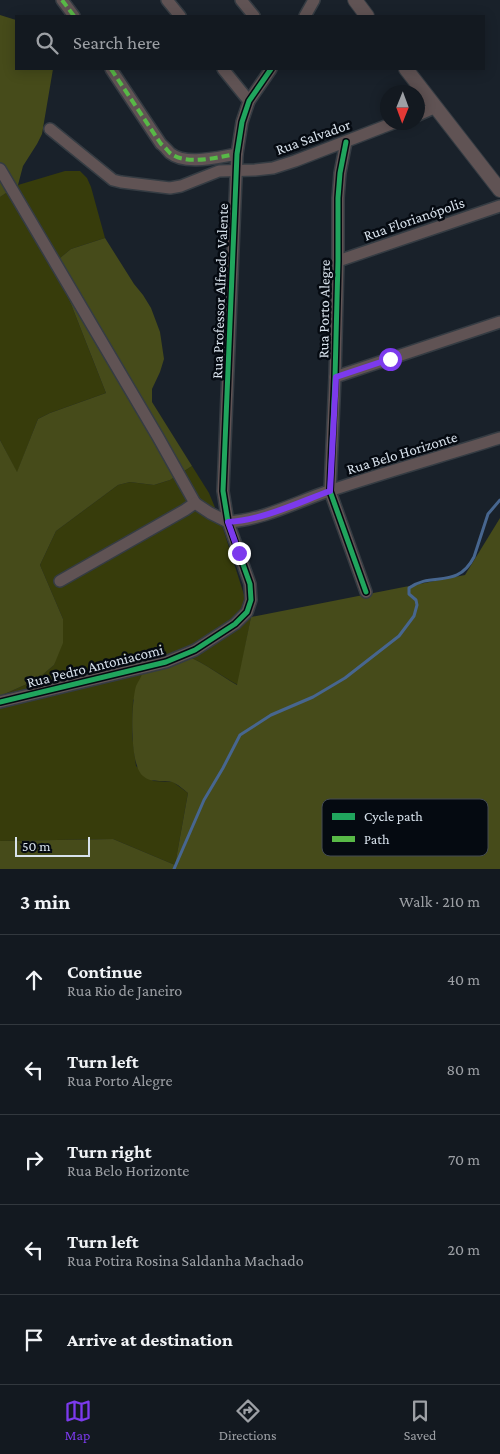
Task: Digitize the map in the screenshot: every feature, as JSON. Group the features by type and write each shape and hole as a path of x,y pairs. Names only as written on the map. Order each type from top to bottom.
{"street":[{"path":"62,0 73,15"},
{"path":"167,0 179,15"},
{"path":"241,0 253,15"},
{"path":"306,15 314,0"},
{"path":"355,0 366,15"},
{"path":"112,70 161,144 170,153 180,158 193,160 237,154"},
{"path":"224,70 249,101"},
{"name":"Rua Professor Alfredo Valente","path":"195,650 235,624 247,612 251,600 250,584 228,522 223,491 237,154 242,122 249,101 270,70"},
{"path":"407,70 500,190"},
{"path":"425,112 436,108"},
{"name":"Rua Salvador","path":"50,129 113,180 170,188 181,186 220,171 273,168 380,128"},
{"name":"Rua Porto Alegre","path":"346,142 339,181 336,377 330,491 366,592"},
{"path":"0,168 195,503 228,522"},
{"name":"Rua Florianópolis","path":"338,261 500,206"},
{"path":"336,377 500,322"},
{"name":"Rua Belo Horizonte","path":"228,522 257,518 330,491 500,438"},
{"path":"60,581 195,503"},
{"name":"Rua Pedro Antoniacomi","path":"0,702 157,664 195,650"}],"green space":[{"path":"0,15 15,20 15,70 53,70 42,134 23,166 18,185 0,197"},
{"path":"65,171 80,171 87,178 105,238 71,249 60,258 59,278 106,393 38,419 17,473 0,440 0,197 18,185"},
{"path":"105,238 151,308 160,332 164,359 152,389 152,402 192,466 170,480 154,485 130,482 118,485 56,531 40,565 63,619 63,643 54,665 41,676 0,696 0,440 17,472 38,419 106,393 59,278 60,258 71,249"},
{"path":"192,466 209,493 221,522 251,617 238,685 189,657 133,700 132,735 136,766 153,781 173,782 188,793 175,865 113,839 0,841 0,696 41,676 54,665 63,619 40,565 56,531 118,485 130,482 154,485 170,480"},
{"path":"500,518 500,869 0,869 0,841 113,839 175,865 188,793 172,782 153,781 146,778 138,770 133,747 132,719 134,694 143,672 189,657 237,685 251,617 465,575"}],"waterway":[{"path":"174,869 204,800 240,735 271,715 313,697 345,678 399,636 414,616 417,605 416,600 409,594 409,588 418,583 452,577 467,567 474,557 488,514 500,500"}],"marked path":[{"path":"62,0 73,15"},
{"path":"112,70 161,144 170,153 177,157 193,160 237,154"}],"cycle path":[{"path":"0,702 166,662 195,650 235,624 247,612 251,600 250,584 228,522 223,491 237,154 242,122 249,101 270,70"},
{"path":"346,142 340,173 338,198 335,377 330,491 366,592"}],"route":[{"path":"239,553 228,522 257,518 330,491 336,377 390,359"}]}
